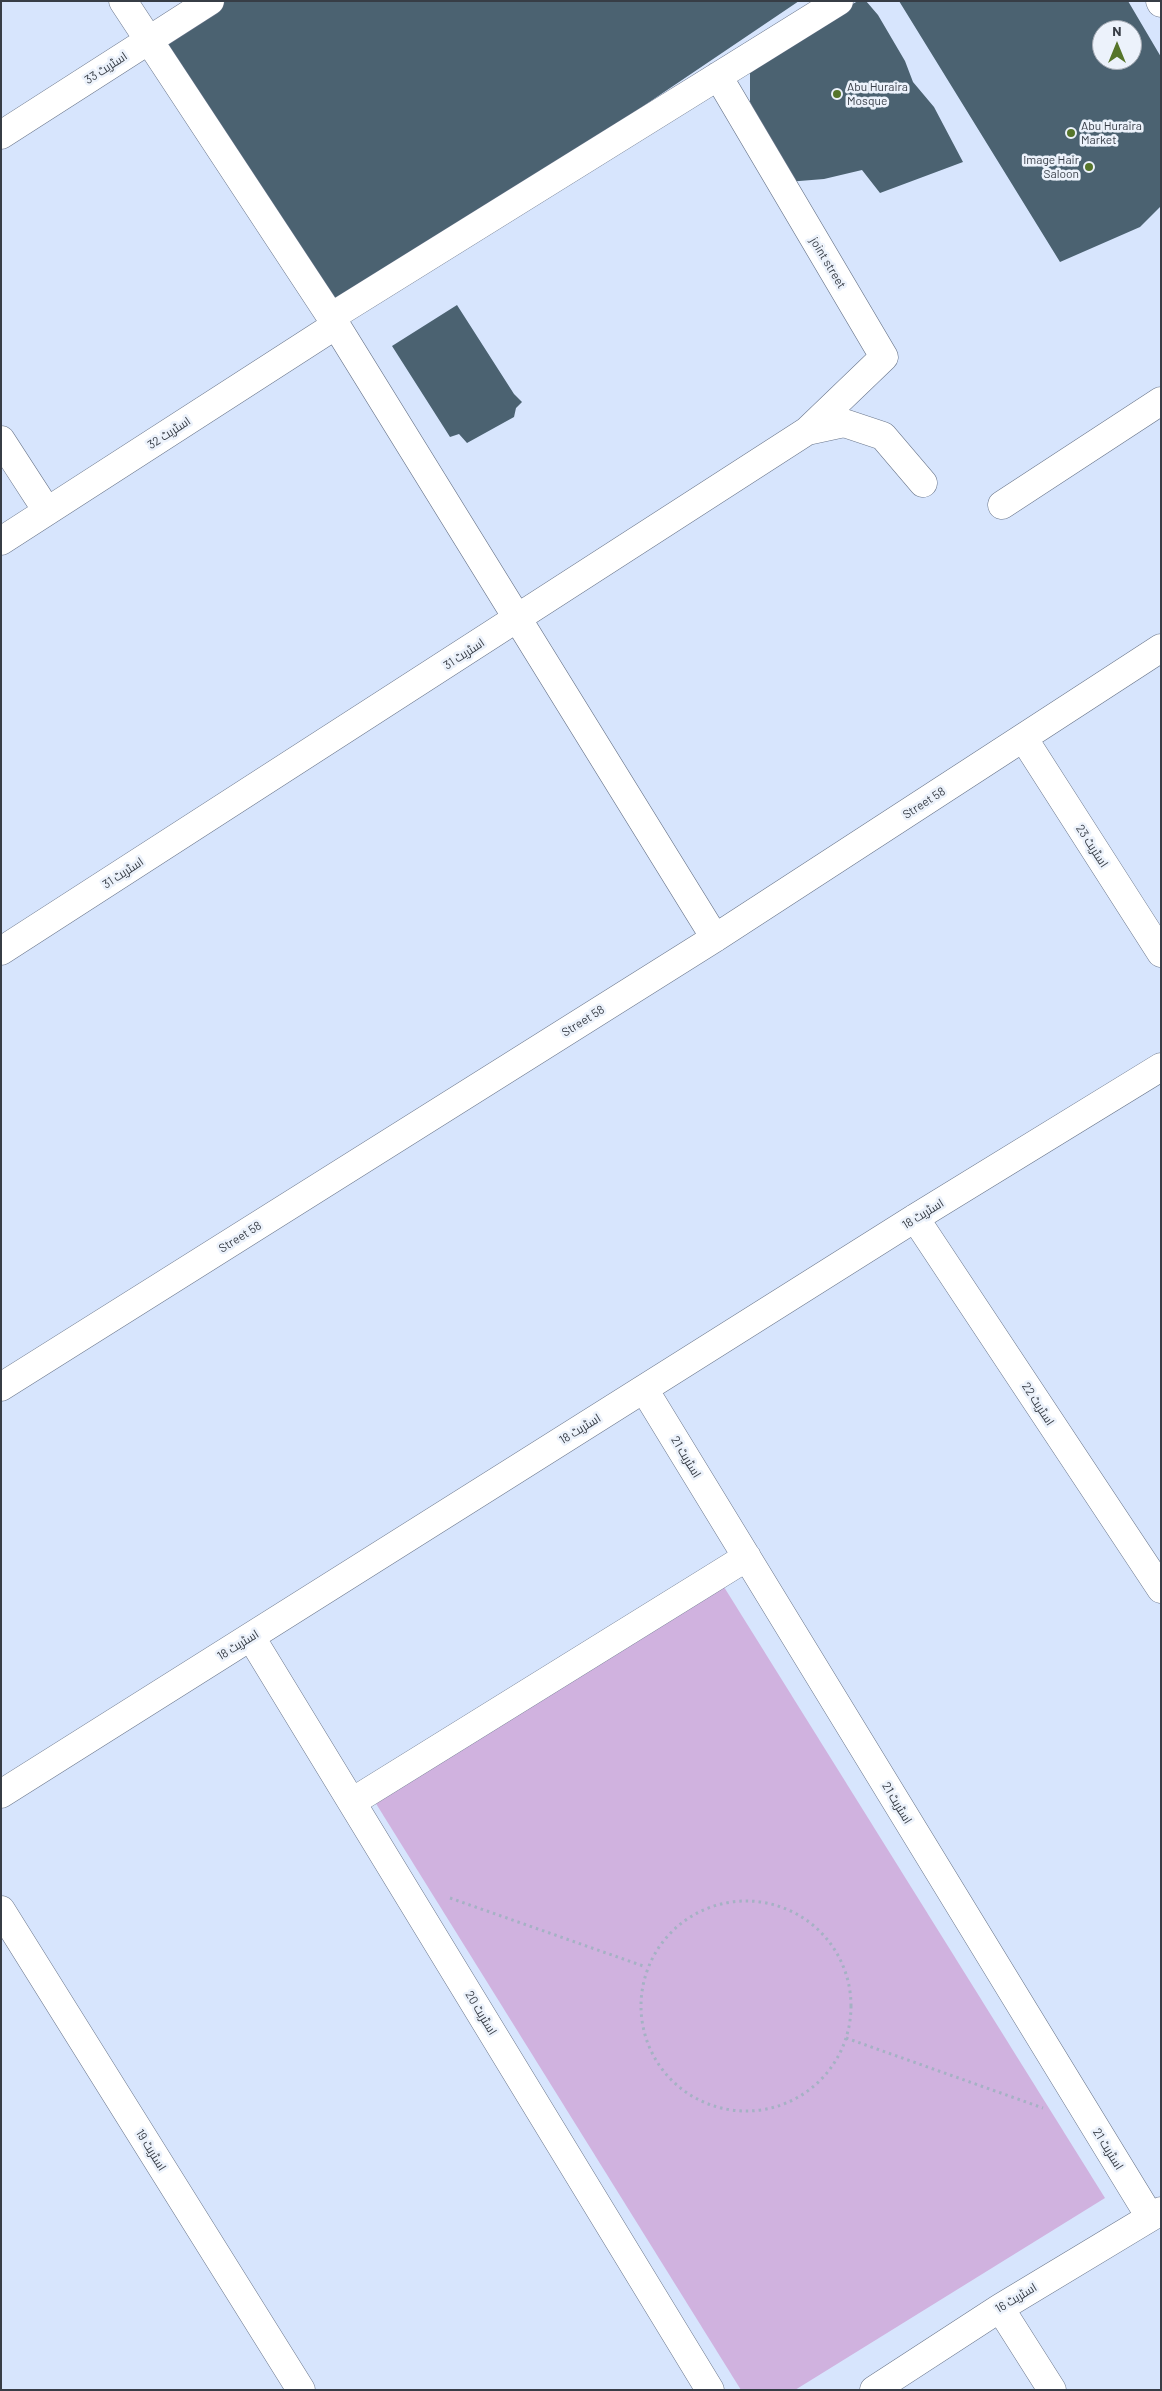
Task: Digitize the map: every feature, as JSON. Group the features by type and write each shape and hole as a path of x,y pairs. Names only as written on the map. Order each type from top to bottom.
{"street":[{"path":"123,1 334,321 715,938"},
{"name":"اسٹریٹ 33","path":"1,135 210,1"},
{"name":"اسٹریٹ 32","path":"1,541 334,321 839,1"},
{"name":"joint street","path":"718,76 884,357 807,431"},
{"path":"1002,505 1161,401"},
{"name":"اسٹریٹ 31","path":"1,951 517,620 807,431 844,423 883,436 923,483"},
{"path":"1,440 47,511"},
{"name":"Street 58","path":"1,1387 715,938 1024,739 1161,648"},
{"name":"اسٹریٹ 23","path":"1024,739 1161,953"},
{"name":"اسٹریٹ 18","path":"1,1794 916,1218 1161,1067"},
{"name":"اسٹریٹ 22","path":"916,1218 1161,1590"},
{"name":"اسٹریٹ 21","path":"644,1389 1094,2126 1156,2214"},
{"path":"352,1802 747,1557"},
{"name":"اسٹریٹ 20","path":"251,1637 710,2390"},
{"name":"اسٹریٹ 19","path":"1,1910 301,2390"},
{"name":"اسٹریٹ 16","path":"874,2390 1000,2308 1156,2214"},
{"path":"1000,2308 1052,2390"}],"path":[{"path":"400,1880 647,1968"},
{"path":"759,1901 793,1912 821,1932 842,1960 851,1994 849,2029 836,2062 813,2088 783,2105 749,2112 715,2107 684,2092 659,2068 644,2036 640,2002 647,1968 664,1938 691,1915 724,1903 759,1901"},
{"path":"846,2038 1094,2126"}],"shaded area":[{"path":"724,1587 1105,2198 795,2390 741,2390 375,1802"}],"building":[{"path":"210,1 799,1 331,317 150,40"},
{"name":"Abu Huraira Mosque","path":"858,1 866,1 878,15 905,61 913,82 934,107 963,162 880,193 862,170 824,179 787,182 750,102 750,61"},
{"name":"Abu Huraira Market","path":"899,1 1128,1 1139,20 1092,20 1092,70 1142,70 1142,25 1161,57 1161,206 1140,227 1060,262"},
{"path":"457,305 514,394 522,402 516,408 514,417 467,443 459,434 450,437 392,346"}],"place":[{"name":"Abu Huraira Mosque","path":"837,94"},
{"name":"Abu Huraira Market","path":"1071,133"},
{"name":"Image Hair Saloon","path":"1089,167"}]}
